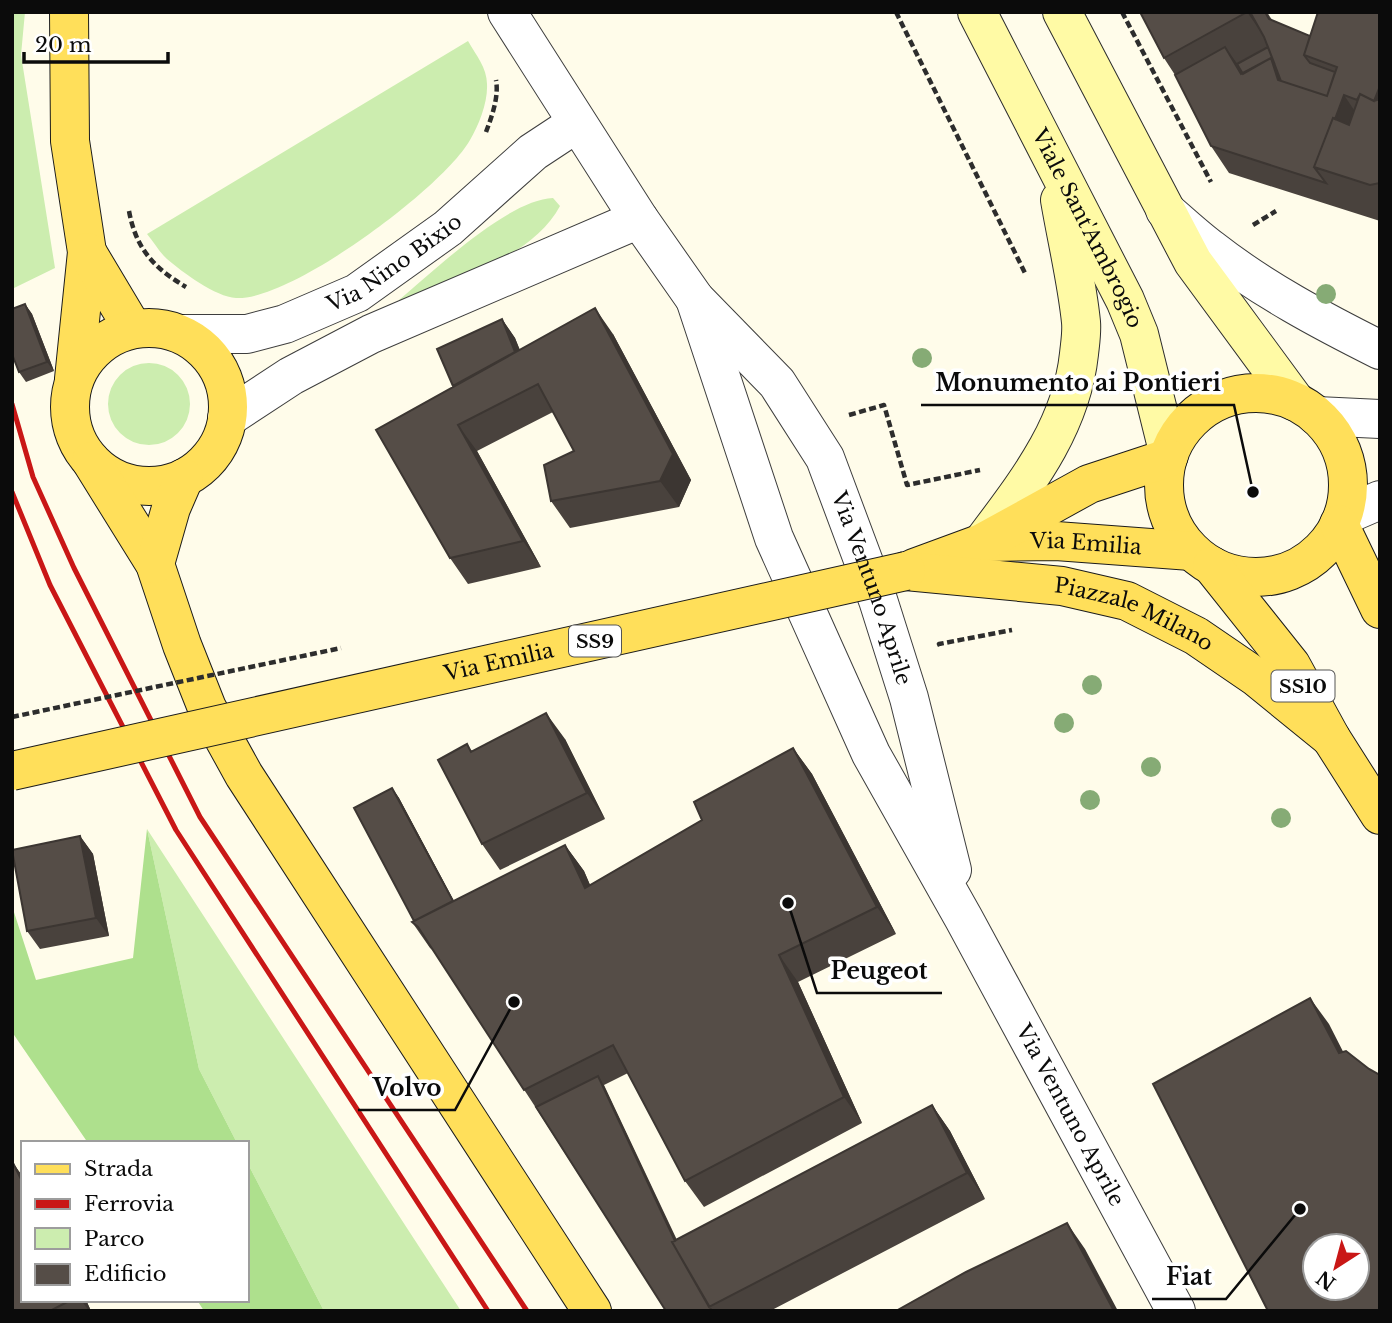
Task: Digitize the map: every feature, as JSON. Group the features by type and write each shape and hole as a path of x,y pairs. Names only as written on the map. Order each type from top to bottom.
{"main road":[{"path":"69,12 70,141 86,252 69,409 75,437 155,564 182,645 207,708 244,775 592,1311"},
{"name":"Viale Sant'Ambrogio","path":"977,12 1125,300 1139,334 1168,456"},
{"path":"1062,12 1193,262 1306,409 1335,437 1345,462 1348,489 1341,520 1331,539 1313,558 1290,571 1264,577 1237,576 1202,559"},
{"path":"982,543 1032,475 1052,441 1067,411 1076,380 1081,325 1054,164"},
{"path":"86,252 133,329"},
{"path":"74,381 87,356 109,337 133,329 158,328 183,334 203,349 218,370 227,393 228,418 220,442 205,463 184,478 160,485 135,484 111,476 90,461"},
{"name":"SS10","path":"1306,409 1266,394 1235,395 1207,407 1183,428 1168,456 1164,480 1166,506 1175,531 1291,665 1331,738 1380,815"},
{"name":"Via Emilia","path":"12,771 906,571 982,543 1089,484 1168,456"},
{"path":"155,564 171,508 184,478"},
{"path":"1341,520 1380,609"},
{"name":"Via Emilia","path":"982,543 1056,541 1202,559"},
{"name":"Piazzale Milano","path":"906,571 1062,586 1127,600 1196,636 1256,677 1331,738"}],"street":[{"name":"Via Ventuno Aprile","path":"507,12 639,219 695,299 777,383 825,458 878,600 905,685 964,919"},
{"name":"Via Nino Bixio","path":"183,334 247,334 285,324 357,293 449,228 533,152 577,123"},
{"path":"1164,209 1212,250 1252,277 1326,323 1380,350"},
{"path":"228,418 291,376 371,334 639,219"},
{"name":"Via Ventuno Aprile","path":"695,299 774,538 872,754 1176,1311"},
{"path":"1306,409 1380,419"},
{"path":"1341,520 1380,500"}],"path":[{"path":"896,12 1031,286"},
{"path":"1122,12 1211,182"},
{"path":"485,135 498,89 496,77"},
{"path":"129,210 140,247 155,265 193,292"},
{"path":"847,416 884,405 907,485 986,469"},
{"path":"942,657 939,644 1012,630"}],"green space":[{"path":"12,12 25,12 21,55 55,268 12,289"},
{"path":"468,41 487,78 482,113 470,140 454,161 399,212 327,262 261,294 228,297 209,289 181,270 164,256 147,234"},
{"path":"553,198 560,206 547,224 510,254 465,277 398,304 399,300 451,256 493,224 514,211"},
{"path":"149,363 165,366 178,375 187,388 190,404 187,420 178,433 165,442 149,445 133,442 120,433 111,420 108,404 111,388 120,375 133,366"},
{"path":"147,829 461,1311 324,1311 248,1164 248,1141 236,1141 199,1069"},
{"path":"147,829 199,1069 236,1141 87,1141 12,1032 12,906 36,980 133,958"},
{"path":"248,1164 324,1311 204,1311 198,1302 248,1302"}],"building":[{"path":"1140,12 1247,12 1164,58"},
{"path":"1250,12 1265,12 1269,19 1310,36 1304,55 1310,63 1335,72 1327,96 1281,81 1264,37"},
{"path":"1318,12 1380,12 1380,86 1374,101 1360,94 1357,100 1344,95 1314,167 1326,183 1211,146 1175,75 1225,47 1241,74 1271,58 1278,80 1327,96 1337,67 1304,55"},
{"path":"1268,47 1275,65 1271,58 1243,74 1237,64"},
{"path":"1360,94 1374,101 1380,99 1380,183 1370,185 1314,167 1333,118 1349,125"},
{"path":"25,304 47,362 19,372 12,354 12,309"},
{"path":"595,308 673,454 660,481 551,501 544,465 574,451 538,384 458,425 523,541 450,558 376,430"},
{"path":"502,319 515,352 453,386 437,349"},
{"path":"546,713 587,793 482,844 438,760 467,744 471,752"},
{"path":"793,748 877,907 779,955 844,1097 685,1181 613,1045 524,1090 418,927 412,922 565,845 585,888 702,820 694,802"},
{"path":"392,788 453,901 414,921 354,808"},
{"path":"80,836 96,918 27,931 12,850"},
{"path":"1310,998 1339,1053 1346,1051 1380,1075 1380,1311 1268,1311 1153,1084"},
{"path":"598,1076 675,1241 672,1242 712,1311 666,1311 536,1107"},
{"path":"932,1105 967,1173 709,1307 672,1242"},
{"path":"12,1164 21,1179 21,1302 67,1302 50,1311 12,1311"},
{"path":"1067,1223 1114,1311 896,1311 966,1272"}],"railway":[{"path":"12,404 33,477 74,568 200,817 527,1311"},
{"path":"12,492 50,585 176,830 488,1311"}],"place":[{"name":"Monumento ai Pontieri","path":"1253,492"},
{"name":"Peugeot","path":"788,903"},
{"name":"Volvo","path":"514,1002"},
{"name":"Fiat","path":"1300,1209"}]}
